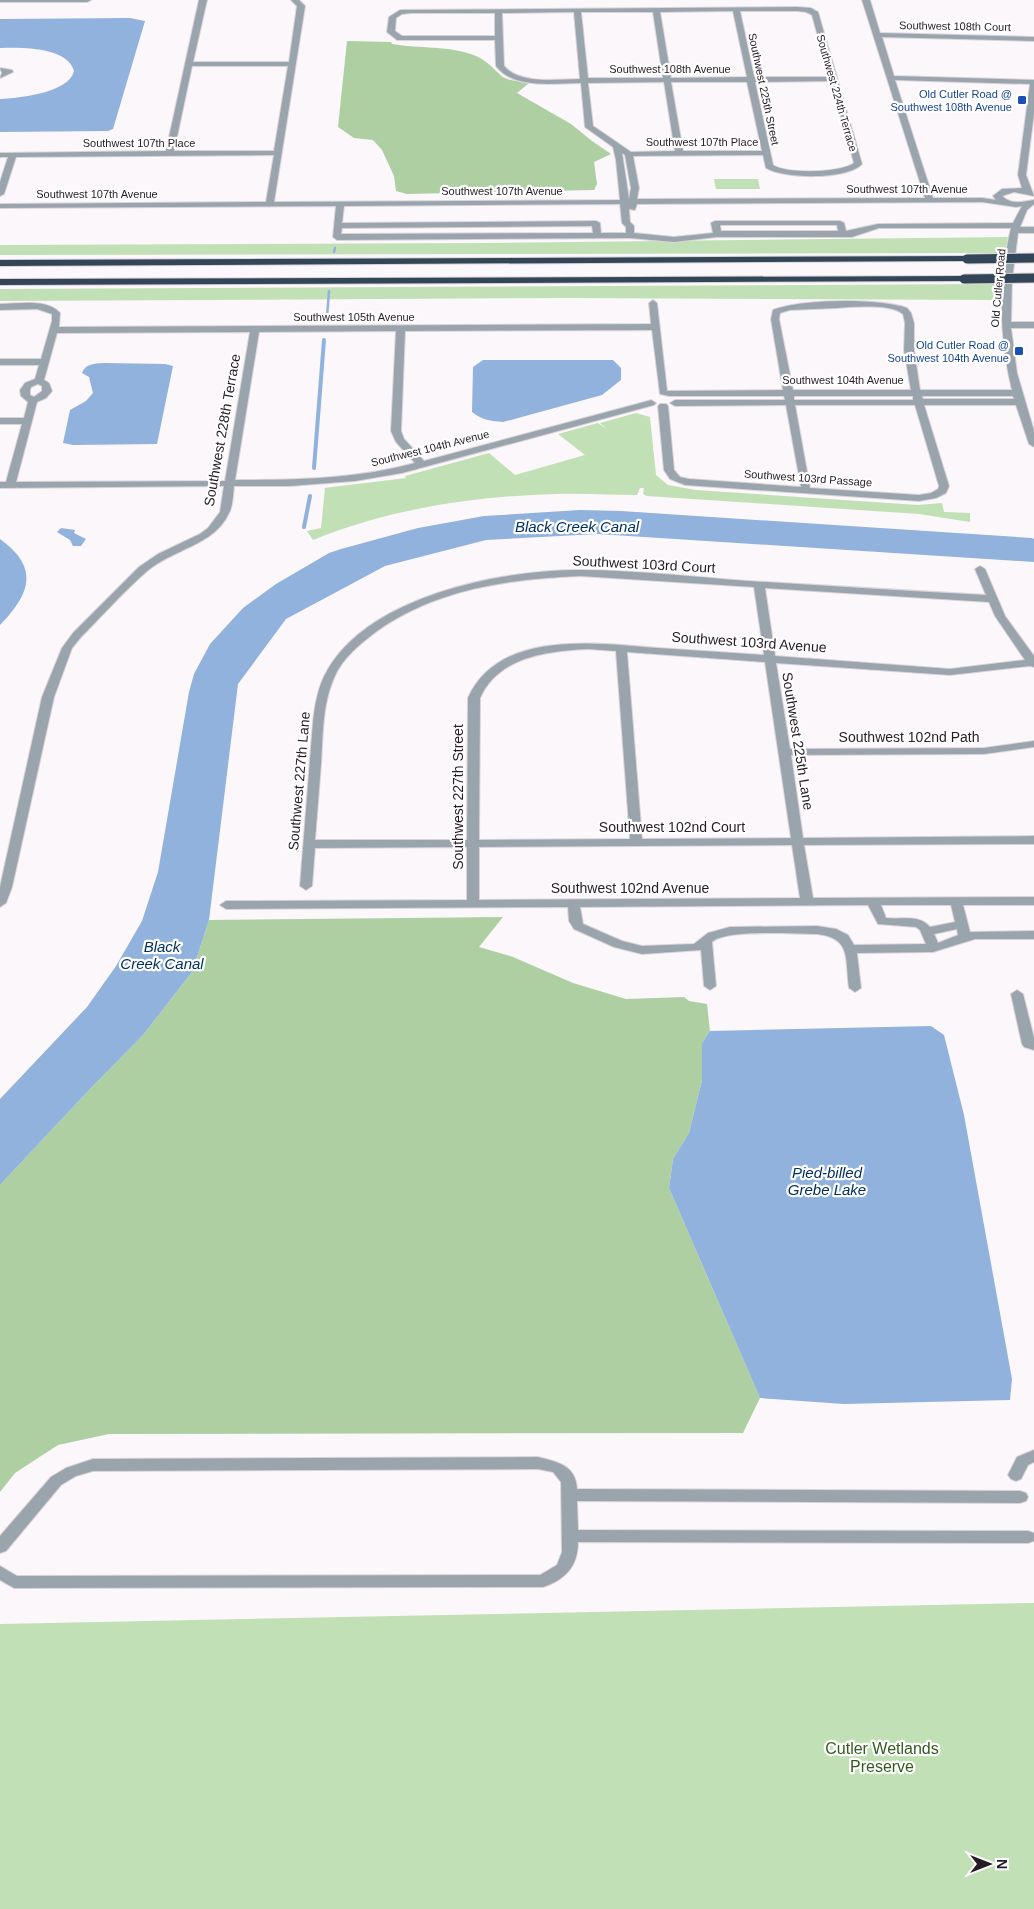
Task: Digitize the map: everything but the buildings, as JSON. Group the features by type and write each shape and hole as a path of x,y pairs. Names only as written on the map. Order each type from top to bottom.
{"highway":[{"path":"0,263 1034,258"},
{"path":"0,282 1034,278"}],"street":[{"path":"0,0 87,0"},
{"path":"169,154 203,0"},
{"path":"866,0 929,196"},
{"path":"271,200 301,6 296,1"},
{"path":"577,10 584,80"},
{"path":"656,10 679,154"},
{"path":"498,11 499,38 407,38 395,36 391,32 393,17 397,13 409,11 736,10"},
{"name":"Southwest 224th Terrace","path":"736,10 802,10 815,14 858,164 851,170 786,172 775,170"},
{"name":"Southwest 225th Street","path":"736,10 768,164 775,170"},
{"name":"Southwest 108th Court","path":"876,35 1034,39"},
{"name":"Southwest 108th Avenue","path":"499,38 500,64 508,74 532,80 833,79"},
{"path":"190,64 292,64"},
{"path":"0,70 9,72 0,76"},
{"path":"891,78 1034,83 1030,136 1022,175 1008,190"},
{"name":"Southwest 107th Place","path":"584,80 588,124 629,155 766,153"},
{"path":"616,144 620,160 624,202 617,211 618,230 630,231 644,238 697,238 717,234 843,234 858,233 878,226 1016,225 1034,230"},
{"name":"Southwest 107th Place","path":"0,155 278,153"},
{"path":"631,168 640,157 656,154"},
{"path":"0,194 13,155"},
{"path":"620,160 629,155 634,198 634,223 630,231"},
{"path":"1022,175 1031,193"},
{"path":"1008,190 1031,193"},
{"name":"Southwest 107th Avenue","path":"0,206 271,200 340,203 624,202 634,198 929,196 999,193 1008,190"},
{"path":"999,193 998,197 1006,203 1016,225"},
{"name":"Southwest 107th Avenue","path":"929,196 1006,203 1031,203"},
{"name":"Southwest 107th Avenue","path":"0,199 624,202"},
{"path":"340,203 338,237 597,235 630,231"},
{"name":"Old Cutler Road","path":"1031,203 1016,225 1008,270 1005,330 1009,366 1017,397 1034,444"},
{"path":"338,226 596,223 597,235"},
{"path":"474,224 475,236"},
{"path":"653,303 666,392"},
{"path":"806,490 775,320 776,312 798,306 884,306 905,311 910,317 909,350 918,398"},
{"path":"0,307 50,309 57,315 39,381"},
{"path":"1005,330 1034,325"},
{"name":"Southwest 105th Avenue","path":"54,330 656,327"},
{"path":"401,328 396,430 399,440 422,465"},
{"name":"Southwest 228th Terrace","path":"0,903 6,887 48,697 68,648 77,635 143,569 162,556 199,539 212,530 225,512 255,329"},
{"path":"1005,330 1034,334"},
{"path":"0,362 44,362"},
{"path":"39,381 46,385 47,391 44,396 33,401 26,396 25,390 28,385 39,381"},
{"path":"664,406 650,403 647,400 648,396 666,392 678,397 675,403"},
{"name":"Southwest 104th Avenue","path":"666,392 790,398"},
{"name":"Southwest 104th Avenue","path":"664,406 675,403 790,398 1017,397"},
{"name":"Southwest 103rd Passage","path":"664,406 669,470 672,476 679,480 919,498 936,495 942,491 944,486 918,398"},
{"path":"5,485 28,421 33,401"},
{"name":"Southwest 104th Avenue","path":"5,485 322,482 377,475 422,465 650,403"},
{"path":"0,421 28,421"},
{"path":"980,569 992,599 1006,626 1033,663"},
{"name":"Southwest 103rd Court","path":"328,679 350,648 387,620 433,598 476,585 530,576 580,573 992,599"},
{"name":"Southwest 225th Lane","path":"759,584 807,902"},
{"name":"Southwest 103rd Avenue","path":"476,691 485,678 500,667 533,653 572,647 621,648 956,672 1033,663"},
{"path":"621,648 636,842"},
{"name":"Southwest 227th Lane","path":"306,886 320,712 328,679"},
{"name":"Southwest 227th Street","path":"473,904 473,711 476,691"},
{"name":"Southwest 102nd Path","path":"784,752 978,751 1034,744"},
{"name":"Southwest 102nd Court","path":"309,844 1034,840"},
{"path":"956,901 963,931"},
{"name":"Southwest 102nd Avenue","path":"226,905 1034,901"},
{"path":"873,902 882,921 916,922 924,925 928,931 933,948"},
{"path":"574,903 574,921 578,926 636,950 689,949 701,946 712,936 730,931 817,930 839,935 847,942 850,949 855,988"},
{"path":"928,931 1034,935"},
{"path":"850,949 933,948 943,946 963,931"},
{"path":"706,942 710,986"},
{"path":"1017,994 1029,1021 1029,1044 1034,1046"},
{"path":"1016,1475 1022,1461 1034,1456"},
{"path":"0,1547 56,1481 71,1472 93,1465 538,1463 558,1468 568,1481 570,1552 563,1568 543,1581 14,1582 0,1572"},
{"path":"569,1495 1020,1497"},
{"path":"570,1536 1028,1537"}],"green space":[{"path":"347,41 391,42 392,44 403,46 455,50 484,60 503,77 529,83 517,93 571,124 611,154 594,162 597,184 594,190 407,194 396,191 394,176 382,150 373,140 354,138 338,127"},
{"path":"714,179 758,179 760,189 716,189"},
{"path":"1008,237 1005,253 0,255 0,245 486,243"},
{"path":"1001,284 998,300 569,298 0,301 0,289"},
{"path":"636,413 650,417 656,475 668,485 696,490 918,505 942,503 944,512 970,513 970,522 919,514 647,496 643,494 644,488 640,488 637,495 525,495 463,501 402,512 342,529 313,540 307,531 321,528 324,488 406,478 405,476 489,453 515,475 585,455 558,434 598,423 607,429 600,423"},
{"path":"503,917 479,947 513,957 573,983 626,999 684,997 689,1001 707,1004 710,1031 702,1043 702,1080 689,1133 673,1159 669,1188 760,1398 743,1433 109,1434 58,1445 15,1473 0,1492 0,1185 144,1034 192,972 209,920"},
{"name":"Cutler Wetlands Preserve","path":"1034,1603 1034,1909 0,1909 0,1624"}],"water":[{"path":"130,18 145,21 113,129 108,131 0,132 0,99 30,96 53,89 63,85 74,71 70,63 63,57 53,53 43,50 0,48 0,19"},
{"path":"483,360 613,360 621,368 621,380 602,395 503,422 494,421 472,412 473,367"},
{"path":"104,363 165,364 173,366 157,444 73,445 63,443 70,410 86,401 93,393 89,377 82,373 88,366"},
{"name":"Black Creek Canal","path":"580,510 621,511 1032,538 1034,539 1034,562 598,534 486,540 385,566 286,619 238,684 209,920 192,972 144,1034 0,1185 0,1099 87,1007 116,966 142,921 158,872 189,692 194,674 210,644 243,608 276,584 329,553 418,528 484,516"},
{"path":"61,528 75,530 74,533 86,539 81,546 73,546 70,540 57,532"},
{"path":"0,539 21,560 26,581 24,592 18,603 0,625"},
{"name":"Pied-billed Grebe Lake","path":"931,1026 944,1035 964,1115 1012,1379 1010,1400 844,1404 760,1398 669,1188 673,1159 689,1133 702,1080 702,1043 710,1031"}],"waterway":[{"path":"334,252 335,248"},
{"path":"327,317 329,291"},
{"path":"314,468 324,340"},
{"path":"304,527 310,496"}],"place":[{"name":"Old Cutler Road @ Southwest 108th Avenue","path":"1022,100"},
{"name":"Old Cutler Road @ Southwest 104th Avenue","path":"1019,351"}]}
